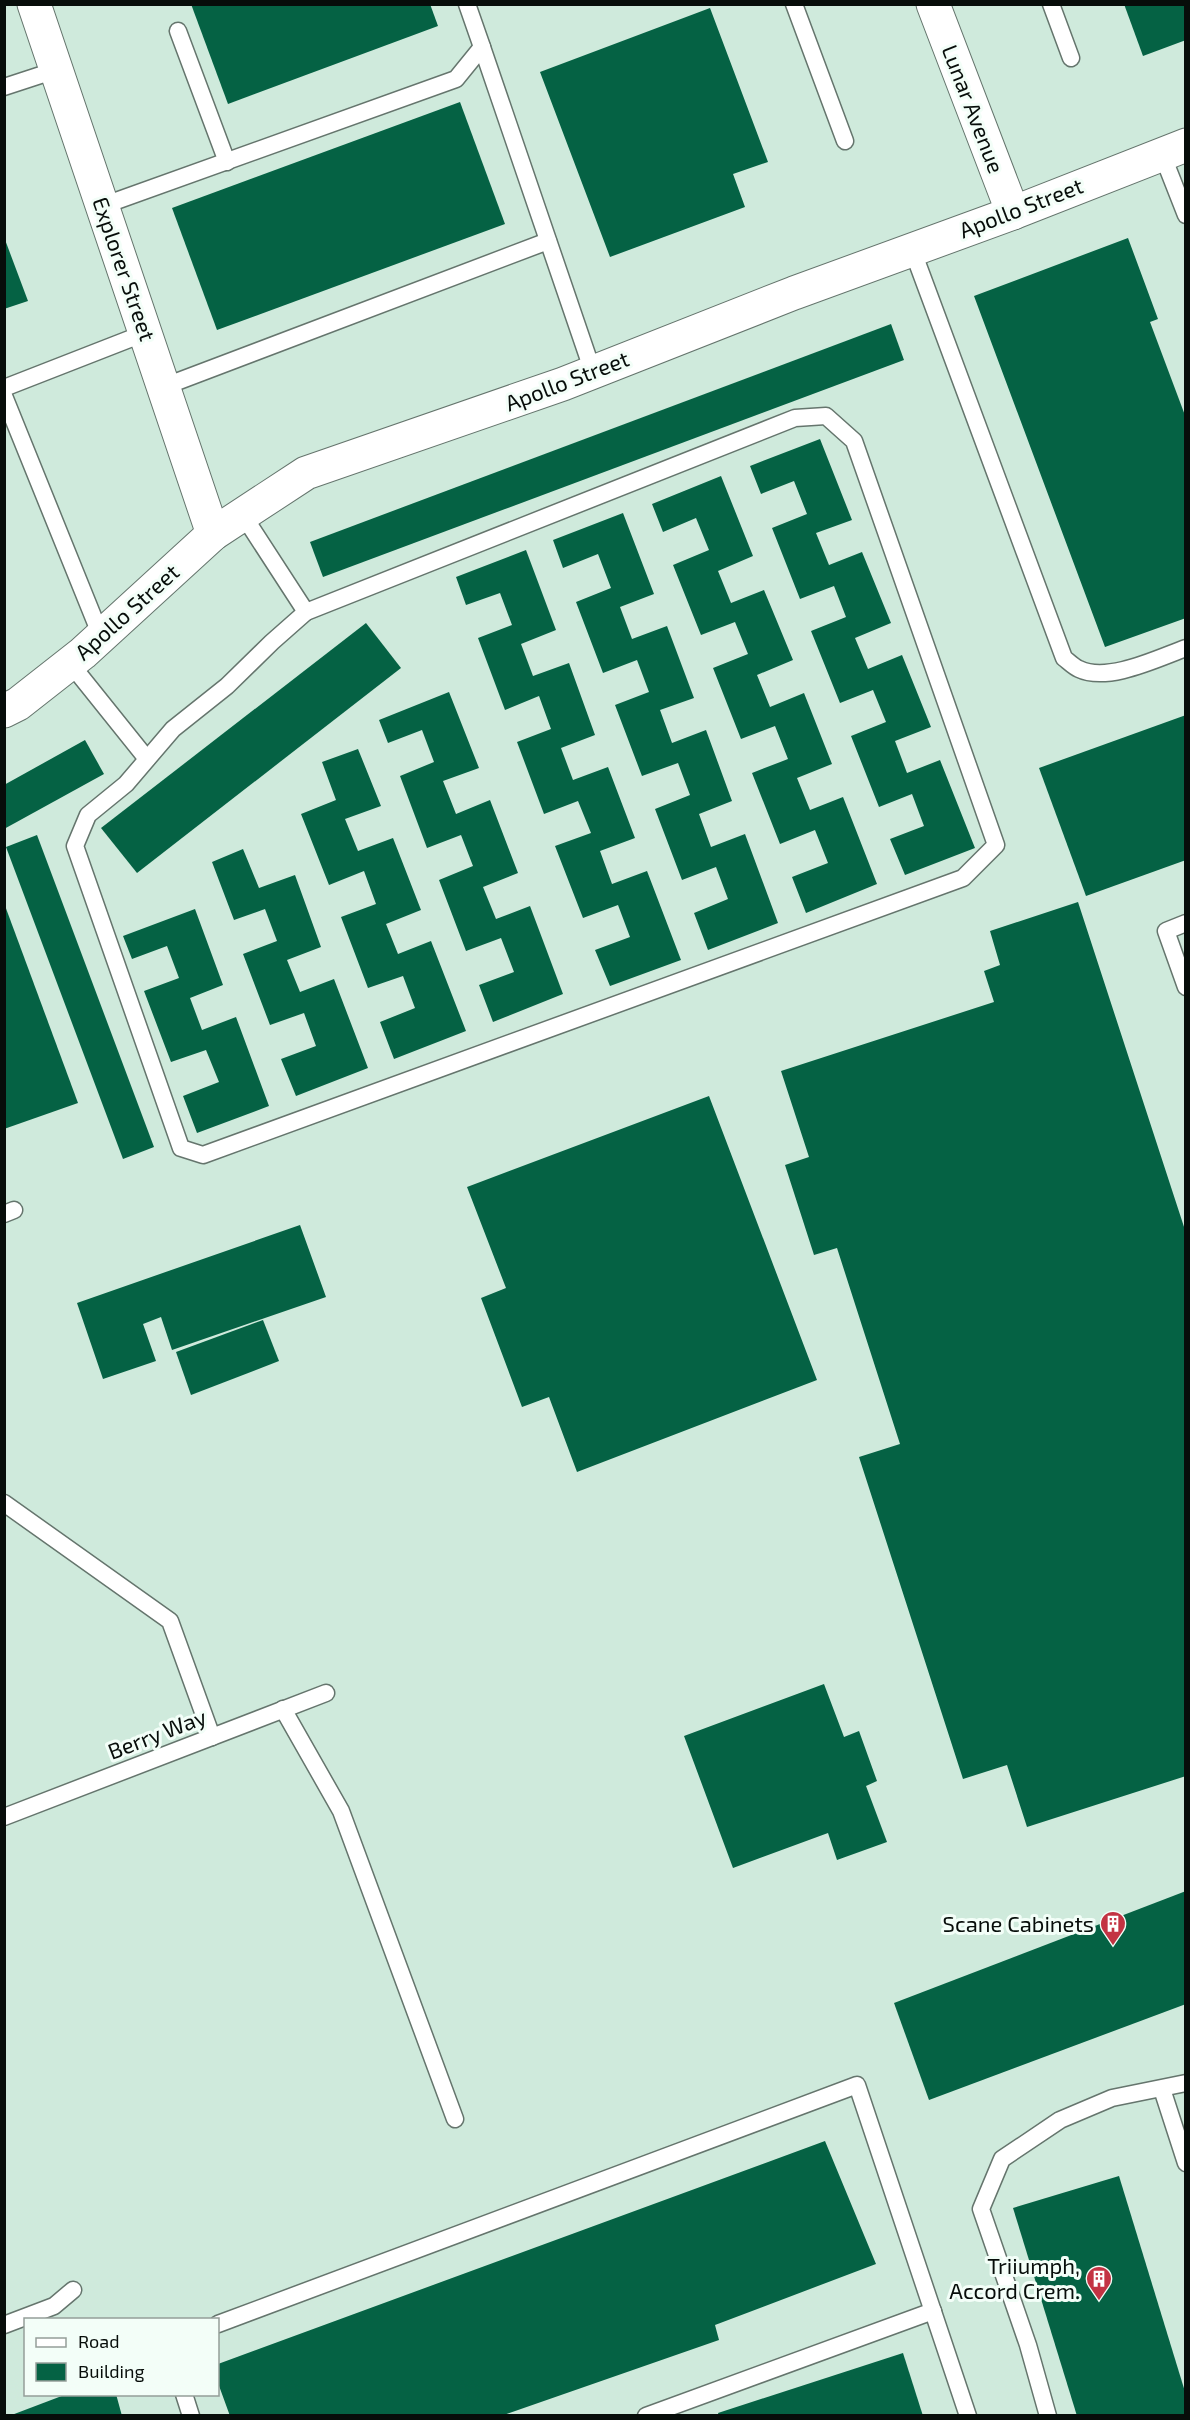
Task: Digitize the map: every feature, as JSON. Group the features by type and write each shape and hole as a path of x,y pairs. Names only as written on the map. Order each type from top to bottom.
{"street":[{"name":"Explorer Street","path":"34,4 213,534"},
{"name":"Lunar Avenue","path":"933,4 1013,213"},
{"name":"Apollo Street","path":"4,711 18,704 70,663 213,534 306,473 563,384 1174,150"}],"lane":[{"path":"467,4 594,372"},
{"path":"794,4 845,141"},
{"path":"1051,4 1071,58"},
{"path":"178,31 227,162"},
{"path":"102,206 456,79 482,47"},
{"path":"4,87 56,70"},
{"path":"1174,150 1185,215"},
{"path":"163,387 548,241"},
{"path":"912,249 1064,657 1080,670 1106,672 1127,670 1185,648"},
{"path":"4,388 145,333"},
{"path":"4,396 101,636"},
{"path":"826,416 854,441 996,845 963,878 202,1155 181,1148 75,846 88,814 126,784 173,729 226,686 306,612 795,418 826,416"},
{"path":"243,514 306,612"},
{"path":"70,663 147,759"},
{"path":"1185,922 1166,931 1185,987"},
{"path":"4,1503 170,1621 212,1737"},
{"name":"Berry Way","path":"4,1817 326,1693"},
{"path":"283,1710 341,1811 455,2119"},
{"path":"1048,2415 1028,2345 981,2209 1002,2159 1060,2120 1112,2098 1185,2083"},
{"path":"219,2324 857,2085 968,2415"},
{"path":"1162,2089 1185,2163"},
{"path":"4,2325 54,2306 73,2290"},
{"path":"646,2415 933,2311"},
{"path":"185,2396 191,2415"}],"shaded area":[{"path":"5,5 1185,5 1185,2415 5,2416"}],"building":[{"path":"191,4 430,4 438,26 228,104"},
{"path":"1124,4 1186,4 1186,40 1143,56"},
{"path":"710,8 768,162 733,174 745,207 610,257 540,72"},
{"path":"460,102 505,224 217,330 172,208"},
{"path":"4,237 28,301 4,309"},
{"path":"1128,238 1158,319 1150,322 1186,418 1186,618 1105,647 974,296"},
{"path":"891,324 904,360 323,577 310,542"},
{"path":"820,439 852,520 816,533 829,565 862,552 891,623 855,638 868,669 902,655 931,727 895,741 907,773 940,760 975,848 905,875 890,839 924,826 912,794 879,807 851,736 886,722 873,690 840,703 811,631 846,617 834,586 800,599 772,528 807,514 794,481 761,494 750,466"},
{"path":"721,476 753,556 718,571 731,603 764,590 793,660 757,675 770,707 804,693 832,764 797,778 810,810 843,797 877,884 806,913 792,877 828,863 815,830 780,844 752,773 788,759 775,726 741,739 713,668 748,654 735,622 701,635 673,565 709,550 696,518 663,532 652,504"},
{"path":"623,513 654,594 620,607 632,639 667,626 694,698 660,710 672,743 706,730 732,801 699,814 711,847 745,834 778,923 708,950 694,913 728,899 716,867 682,880 655,809 690,795 678,763 642,776 615,705 649,692 637,660 603,673 576,602 611,588 598,554 563,568 553,540"},
{"path":"526,550 556,630 521,644 533,676 569,663 595,735 561,748 573,780 608,767 635,838 600,851 612,884 647,871 681,960 610,986 595,950 630,937 618,905 583,918 555,846 591,833 578,801 544,814 517,742 551,729 539,696 505,710 478,638 512,625 500,593 466,605 456,577"},
{"path":"366,623 401,668 137,873 101,828"},
{"path":"449,692 479,768 443,781 456,814 490,800 518,873 483,887 496,919 530,906 563,994 493,1022 479,985 514,972 501,938 466,951 439,880 473,866 461,835 427,848 400,776 434,762 422,730 388,743 379,720"},
{"path":"1186,715 1186,860 1086,896 1039,768"},
{"path":"85,740 104,774 4,829 4,785"},
{"path":"358,749 381,806 345,819 358,851 393,838 421,910 386,924 398,954 431,941 466,1031 394,1059 380,1022 415,1008 403,976 368,988 341,917 376,904 364,871 329,885 301,814 336,800 322,762"},
{"path":"37,835 154,1147 123,1159 6,847"},
{"path":"243,849 259,888 295,875 321,947 287,960 300,992 334,979 368,1068 296,1096 281,1059 316,1046 304,1013 270,1025 243,954 277,941 265,909 234,920 212,862"},
{"path":"1078,902 1186,1233 1186,1776 1027,1827 1007,1765 963,1779 859,1457 900,1444 837,1248 814,1255 785,1165 809,1157 781,1071 994,1002 984,971 1000,965 990,931"},
{"path":"4,903 78,1103 4,1129"},
{"path":"195,909 223,985 190,998 202,1030 236,1017 269,1106 197,1133 183,1096 219,1082 206,1050 171,1062 144,991 179,978 167,946 132,959 123,936"},
{"path":"709,1096 817,1380 577,1472 549,1397 522,1407 481,1298 506,1288 467,1187"},
{"path":"300,1225 326,1297 172,1350 161,1317 143,1324 156,1361 103,1379 77,1303"},
{"path":"263,1320 279,1361 191,1395 176,1352"},
{"path":"824,1684 844,1737 859,1731 877,1781 866,1786 887,1842 837,1860 828,1833 733,1868 684,1736"},
{"name":"Scane Cabinets","path":"1186,1891 1186,2004 929,2100 894,2003"},
{"path":"825,2141 876,2264 715,2325 719,2340 501,2416 230,2416 219,2386 219,2364"},
{"name":"Triiumph, Accord Crem.","path":"1119,2176 1186,2395 1186,2416 1077,2416 1013,2208"},
{"path":"903,2353 923,2416 719,2416 718,2413"},
{"path":"62,2396 117,2396 122,2416 9,2416"}],"place":[{"name":"Scane Cabinets","path":"1113,1947"},
{"name":"Triiumph, Accord Crem.","path":"1099,2302"}]}
